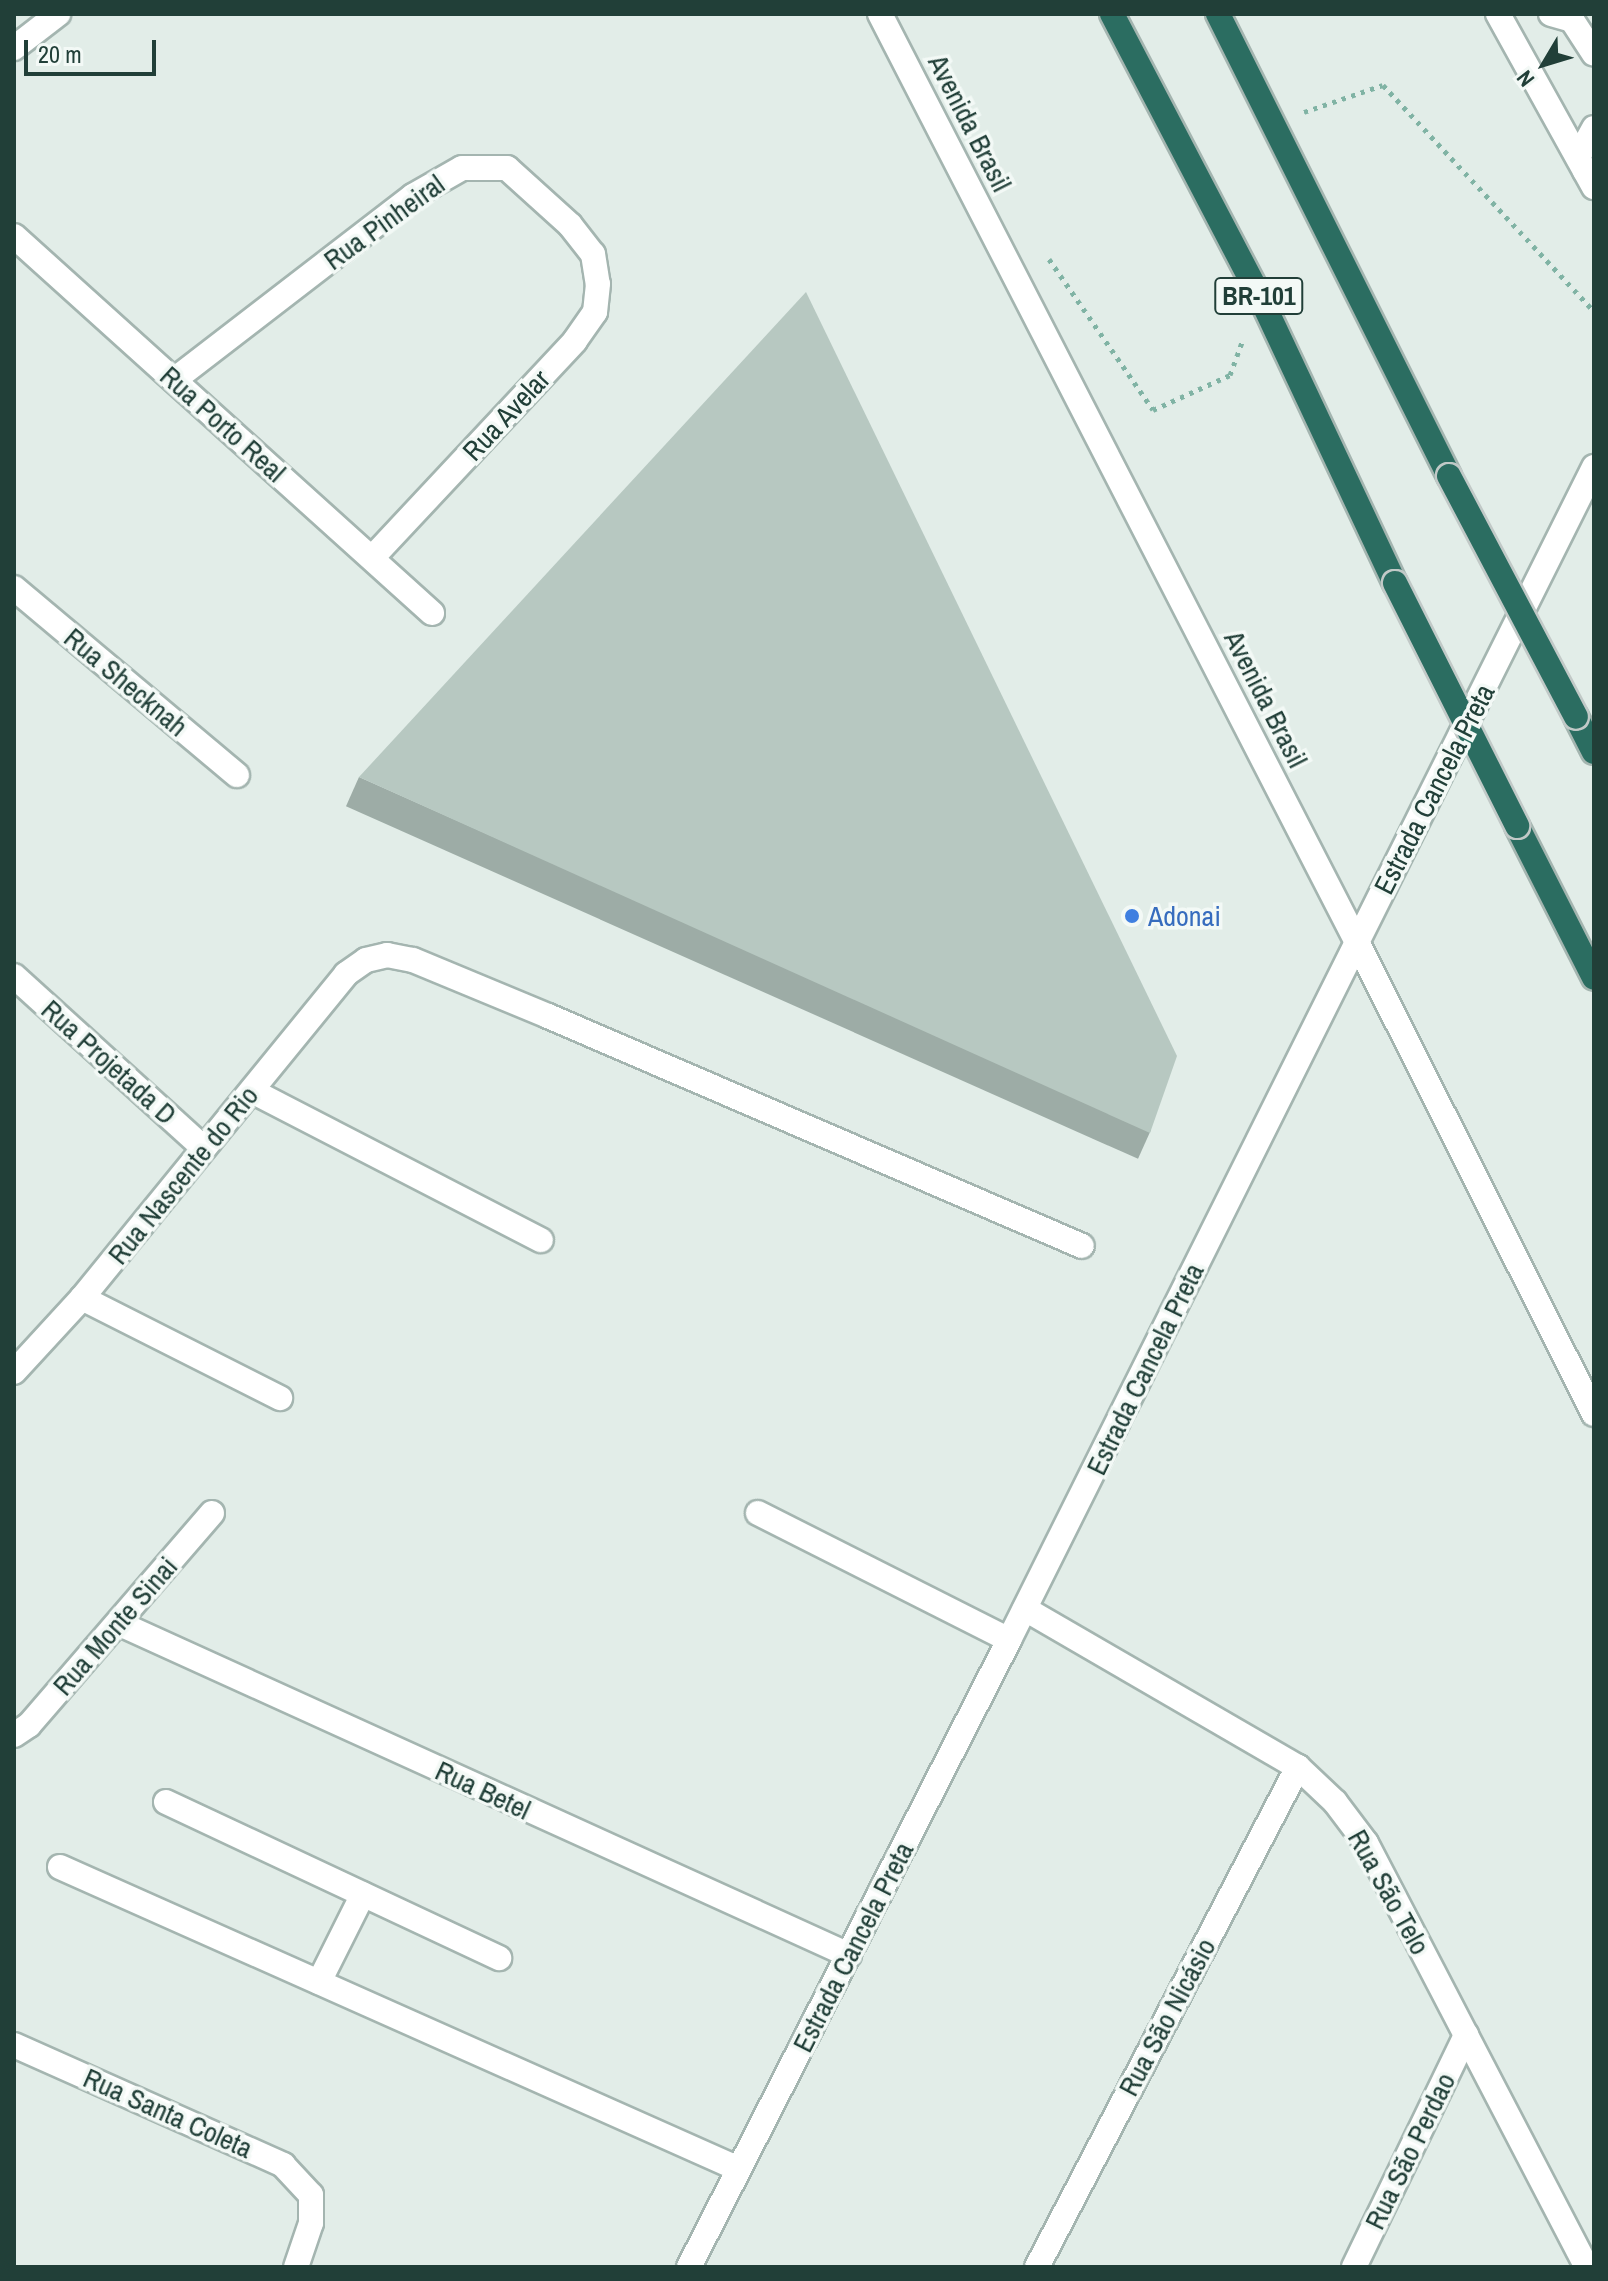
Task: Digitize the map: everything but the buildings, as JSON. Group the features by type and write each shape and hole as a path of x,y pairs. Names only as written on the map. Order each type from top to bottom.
{"highway":[{"name":"BR-101","path":"1112,14 1263,303 1395,583 1594,978"},
{"name":"BR-101","path":"1218,14 1449,476 1594,752"}],"street":[{"path":"14,48 58,14"},
{"name":"Avenida Brasil","path":"880,14 1357,942 1594,1414"},
{"path":"1498,14 1588,172"},
{"path":"1551,14 1572,20 1594,54"},
{"path":"1588,172 1594,128"},
{"name":"Rua Pinheiral","path":"174,380 413,196 462,168 507,168 570,225 593,254"},
{"name":"Rua Porto Real","path":"14,236 432,613"},
{"name":"Rua Avelar","path":"372,558 575,341 595,312 598,284 593,254"},
{"name":"Estrada Cancela Preta","path":"689,2267 1025,1609 1594,467"},
{"name":"Rua Shecknah","path":"14,588 237,775"},
{"name":"Rua Nascente do Rio","path":"14,1372 82,1298 346,974 366,960 387,955 413,960 1082,1246"},
{"name":"Rua Projetada D","path":"17,984 204,1148"},
{"path":"252,1091 541,1240"},
{"path":"82,1298 280,1398"},
{"name":"Rua Monte Sinai","path":"14,1735 118,1623 212,1513"},
{"path":"758,1513 1009,1640"},
{"name":"Rua São Telo","path":"1025,1609 1298,1767 1335,1802 1366,1843 1587,2267"},
{"name":"Rua Betel","path":"118,1623 849,1955"},
{"name":"Rua São Nicásio","path":"1037,2267 1298,1767"},
{"path":"166,1802 499,1958"},
{"path":"60,1867 739,2169"},
{"path":"319,1982 363,1894"},
{"name":"Rua São Perdao","path":"1354,2267 1466,2035"},
{"name":"Rua Santa Coleta","path":"14,2045 283,2165 311,2195 311,2223 296,2267"}],"path":[{"path":"1272,123 1383,85 1594,311"},
{"path":"1045,254 1153,410 1230,375 1263,303"}],"place":[{"name":"Adonai","path":"1132,916"}]}
